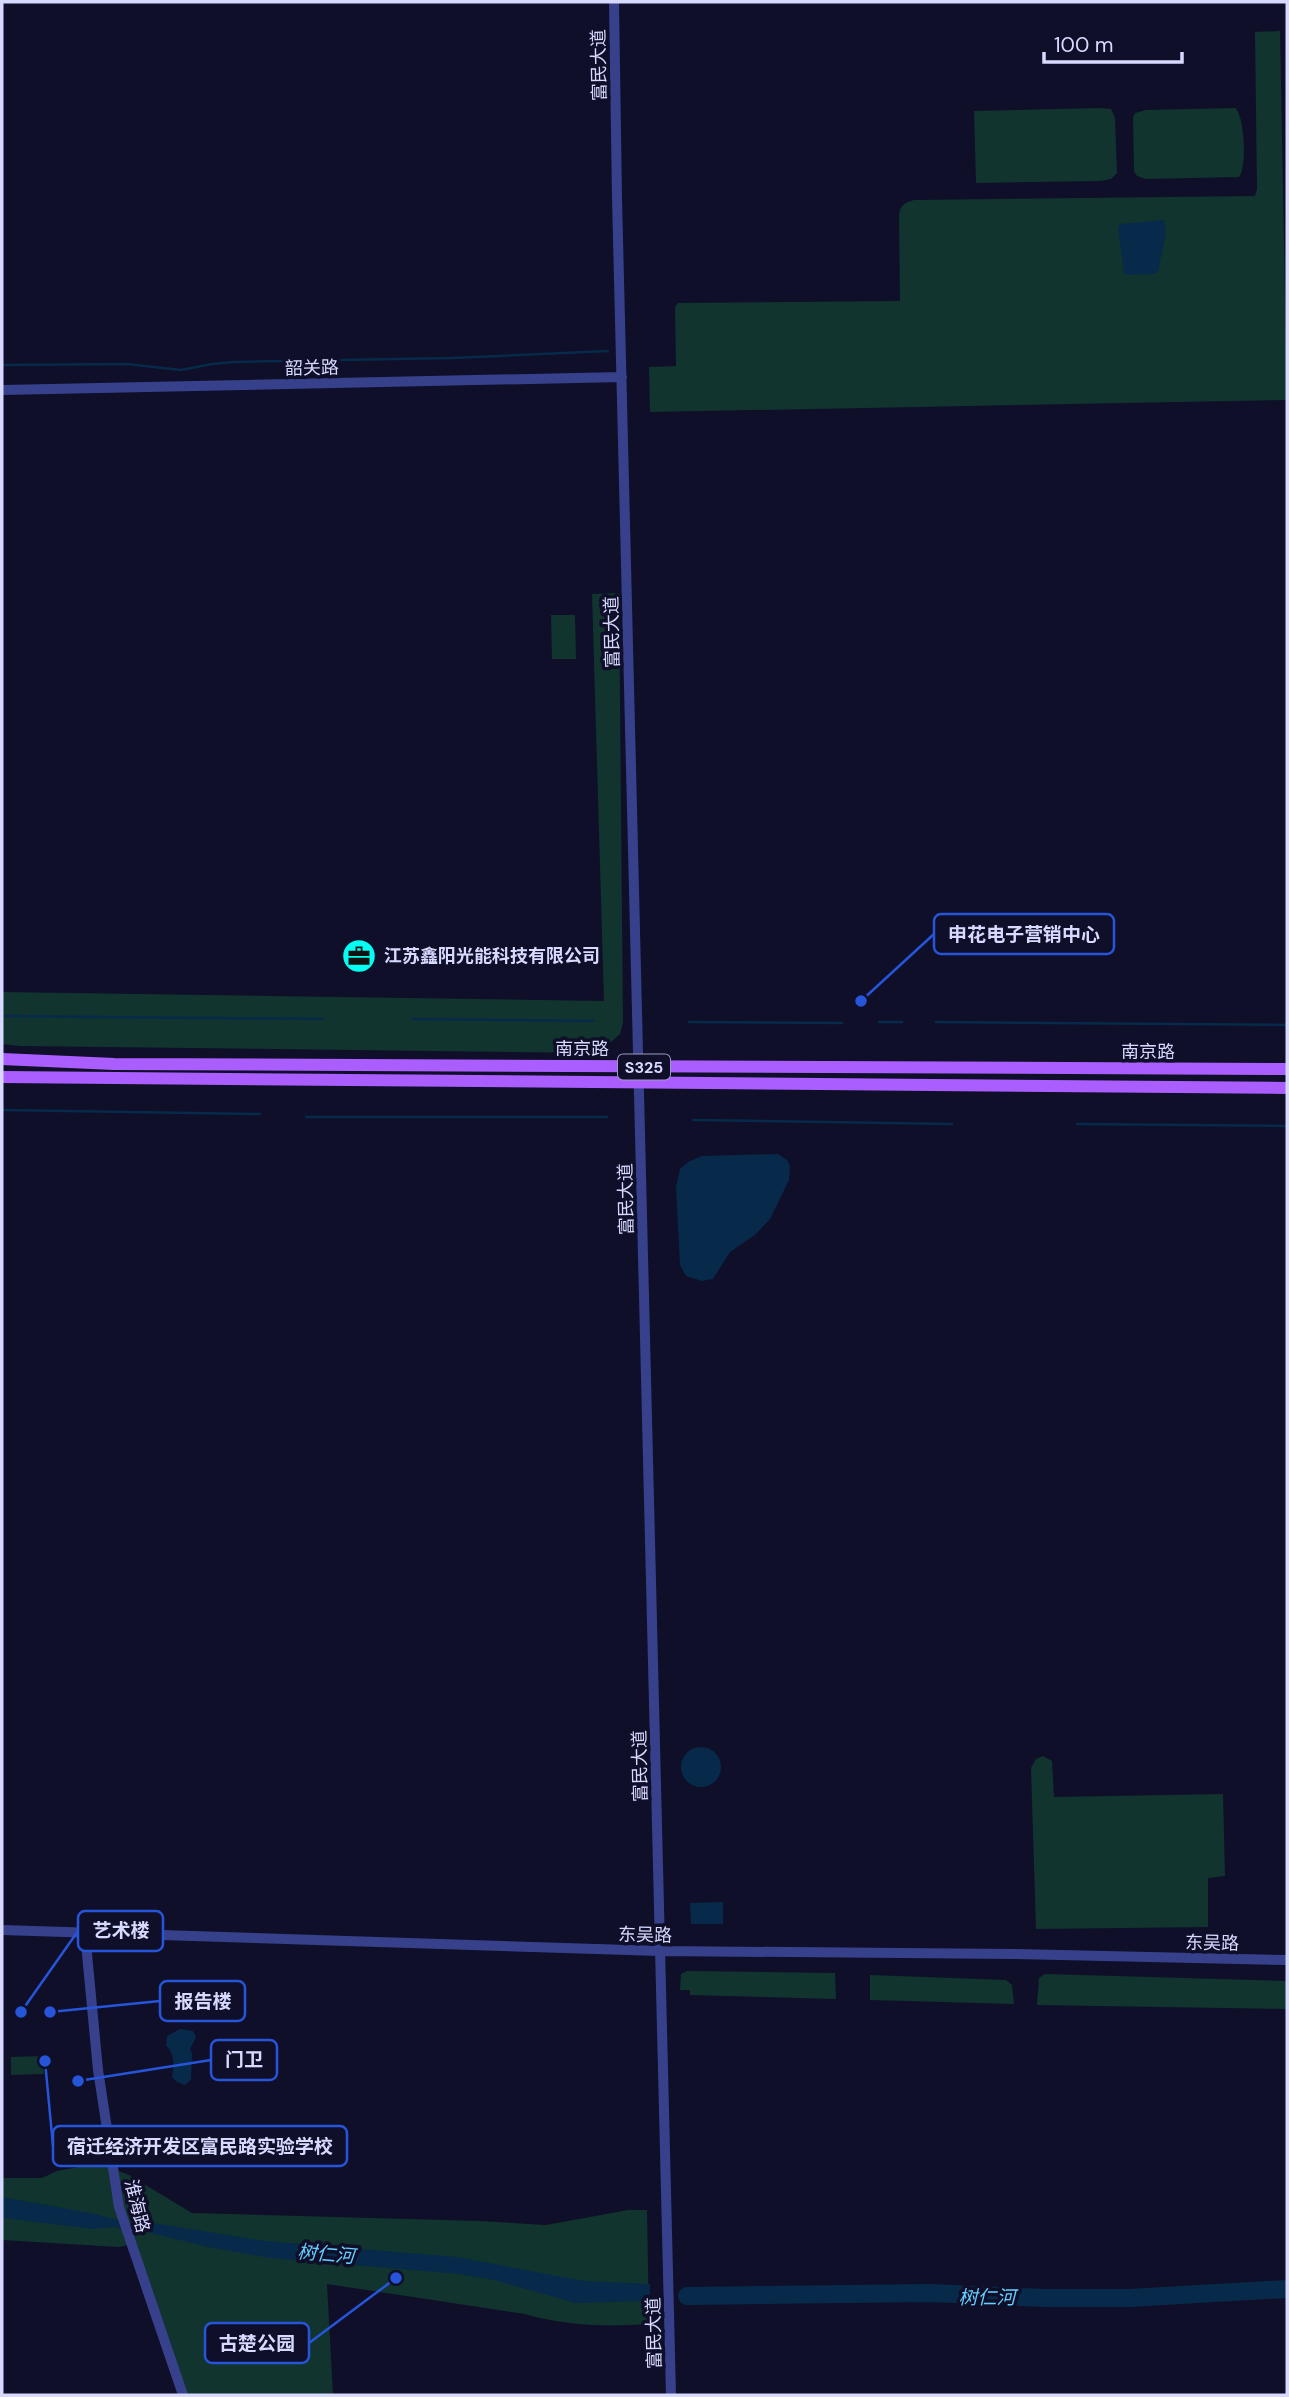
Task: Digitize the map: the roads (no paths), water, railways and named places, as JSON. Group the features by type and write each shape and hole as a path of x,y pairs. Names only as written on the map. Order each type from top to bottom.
{"main road":[{"name":"南京路","path":"2,1059 114,1064 1287,1069"},
{"name":"南京路","path":"2,1077 1287,1088"}],"street":[{"name":"富民大道","path":"614,2 671,2395"},
{"name":"韶关路","path":"2,390 622,377"},
{"name":"东吴路","path":"2,1930 660,1951 1014,1954 1287,1961"},
{"name":"淮海路","path":"85,1933 99,2085 119,2207 183,2395"}],"water":[{"path":"1164,220 1166,233 1158,272 1124,273 1118,228 1120,224"},
{"path":"778,1154 787,1160 790,1166 789,1180 770,1219 756,1234 730,1252 713,1279 702,1281 686,1276 680,1265 676,1187 680,1169 702,1156"},
{"path":"701,1747 715,1753 721,1767 715,1781 701,1787 687,1781 681,1767 687,1753"},
{"path":"723,1902 723,1924 691,1924 690,1903"},
{"path":"180,2029 193,2031 196,2037 190,2049 191,2080 185,2085 172,2077 172,2056 166,2046 167,2036"},
{"path":"2,2197 91,2213 133,2224 141,2221 264,2241 457,2257 584,2281 650,2284 650,2301 576,2303 494,2280 459,2274 270,2258 138,2230 113,2227 93,2229 2,2218"}],"waterway":[{"path":"2,365 127,364 181,370 233,362 453,358 608,351"},
{"path":"2,1016 322,1019"},
{"path":"413,1019 593,1021"},
{"path":"689,1022 842,1023"},
{"path":"879,1022 902,1022"},
{"path":"936,1022 1287,1025"},
{"path":"2,1110 260,1114"},
{"path":"306,1117 607,1117"},
{"path":"693,1120 952,1124"},
{"path":"1077,1124 1287,1126"},
{"name":"树仁河","path":"687,2296 930,2293 1129,2298 1287,2289"}],"place":[{"name":"江苏鑫阳光能科技有限公司","path":"359,956"},
{"name":"申花电子营销中心","path":"861,1001"},
{"name":"艺术楼","path":"21,2012"},
{"name":"报告楼","path":"50,2012"},
{"name":"宿迁经济开发区富民路实验学校","path":"45,2061"},
{"name":"门卫","path":"78,2081"},
{"name":"古楚公园","path":"396,2278"}]}
